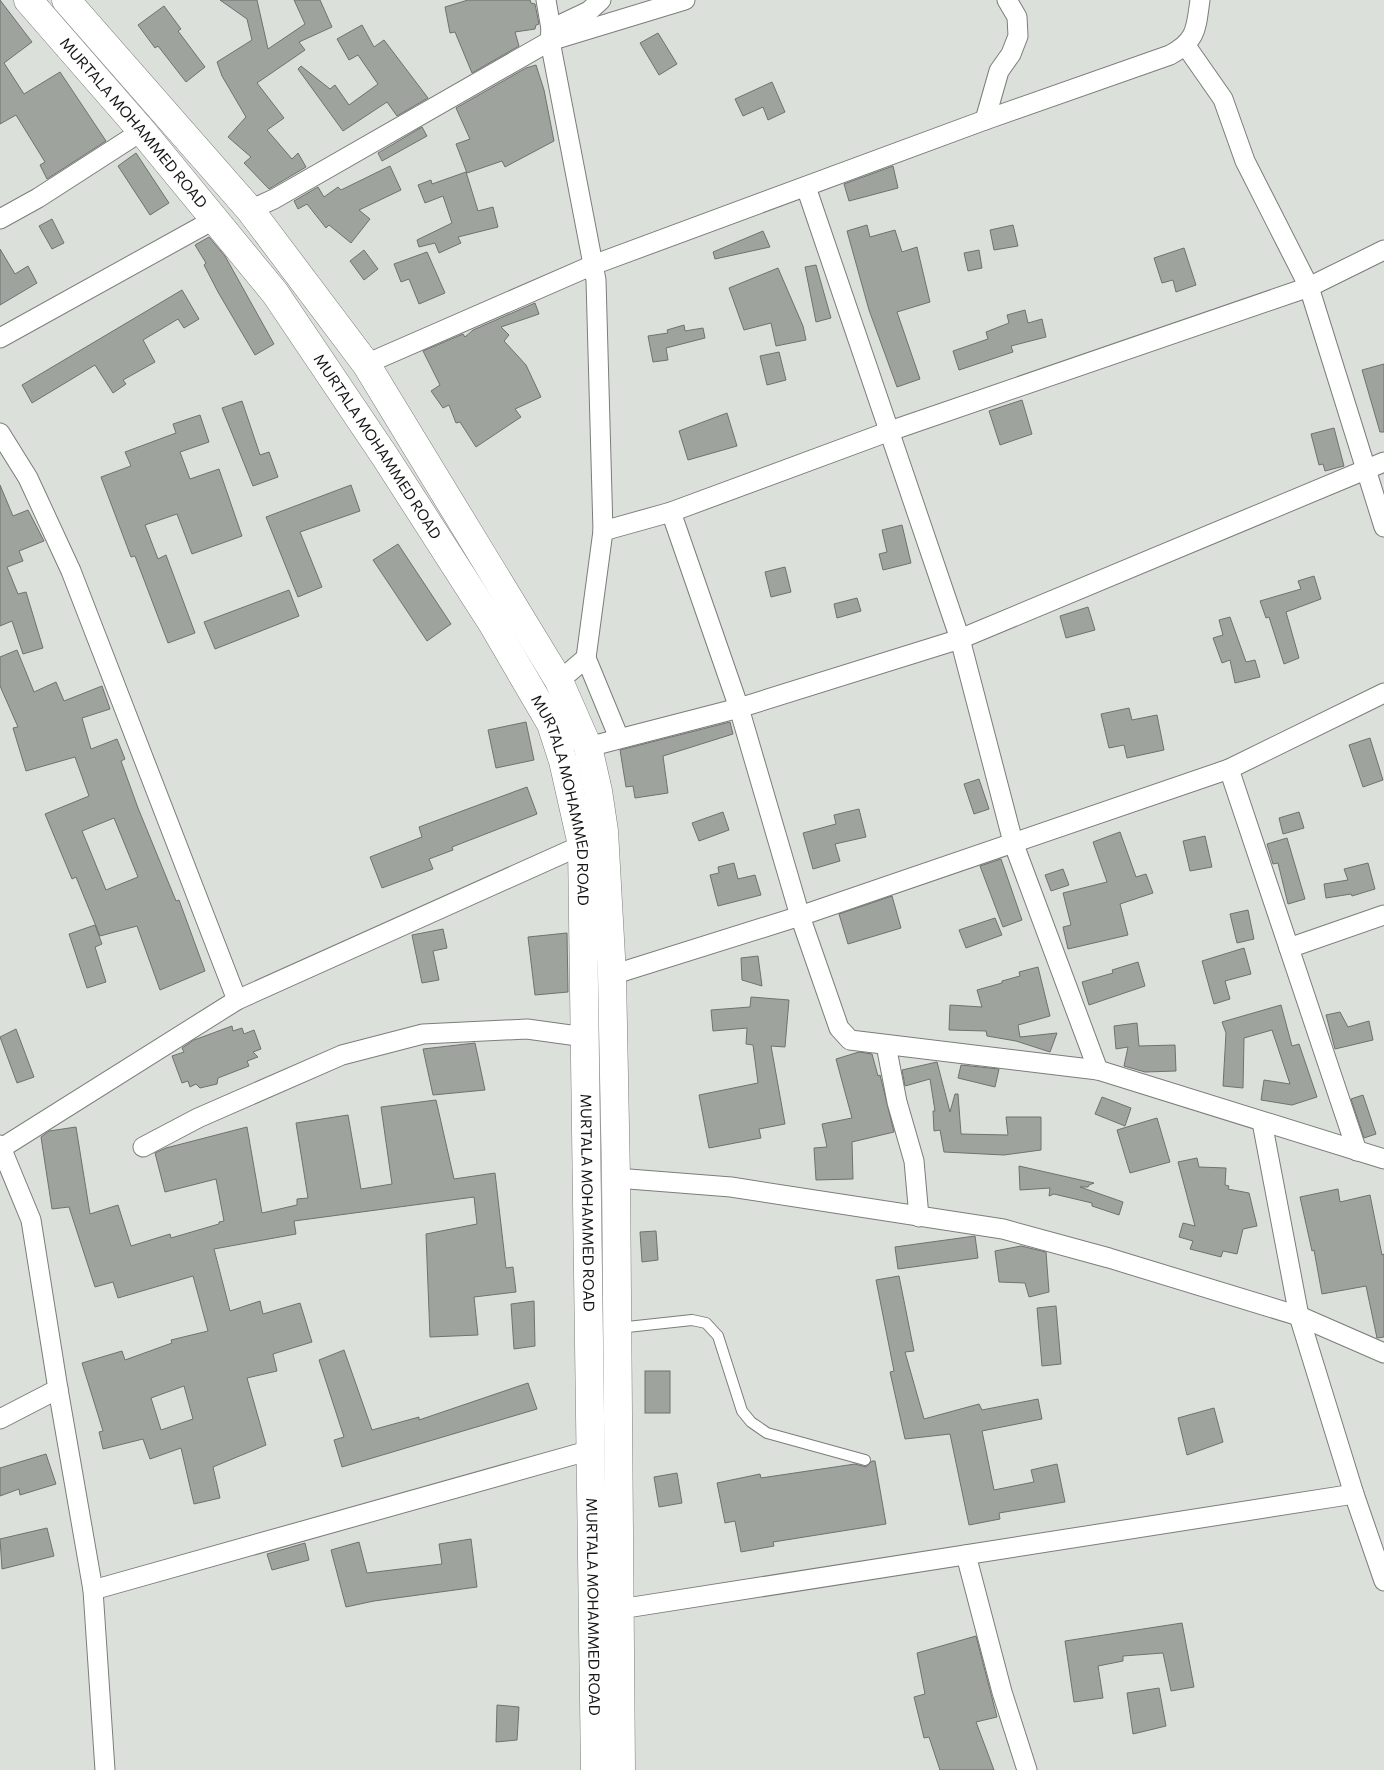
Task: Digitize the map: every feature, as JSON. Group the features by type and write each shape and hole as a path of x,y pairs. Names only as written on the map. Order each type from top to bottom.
{"main road":[{"name":"MURTALA MOHAMMED ROAD","path":"28,0 142,131 275,293 492,623 551,724 563,762 612,975 616,1178 621,1770"},
{"name":"MURTALA MOHAMMED ROAD","path":"66,0 250,210 366,364 559,681 588,747 598,790 604,831 595,896 585,1037 595,1770"}],"street":[{"path":"546,0 594,265 603,531 586,658 619,738"},
{"path":"250,210 283,194 551,35 589,11 601,0"},
{"path":"551,35 686,0"},
{"path":"985,120 999,71 1011,54 1018,36 1017,17 1007,0"},
{"path":"366,364 594,265 985,120 1170,55 1186,46 1197,27 1200,0"},
{"path":"1186,46 1223,99 1245,161 1310,288 1384,527"},
{"path":"0,220 142,131"},
{"path":"806,187 960,639 1013,842 1098,1070"},
{"path":"0,338 215,219"},
{"path":"603,531 672,512 890,431 1310,288 1384,250"},
{"path":"0,432 28,478 71,571 237,1000"},
{"path":"588,747 739,708 960,639 1384,462"},
{"path":"672,512 739,708 800,916 839,1028 850,1040 1098,1070 1384,1159"},
{"path":"559,681 586,658"},
{"path":"612,975 800,916 1229,769 1384,693"},
{"path":"1229,769 1357,1151"},
{"path":"105,1770 93,1590 31,1220 0,1147 237,1000 582,845"},
{"path":"1289,948 1384,915"},
{"path":"143,1146 198,1118 342,1055 423,1034 527,1029 585,1037"},
{"path":"886,1045 897,1102 914,1161 920,1217"},
{"path":"1262,1122 1299,1316 1354,1494 1384,1581"},
{"path":"616,1178 731,1187 1012,1232 1109,1258 1299,1316 1384,1353"},
{"path":"0,1419 58,1389"},
{"path":"93,1590 591,1450"},
{"path":"620,1610 1354,1494"},
{"path":"966,1555 1002,1692 1027,1770"}],"lane":[{"path":"617,1328 692,1320 706,1323 718,1336 742,1411 751,1422 767,1433 865,1460"}],"building":[{"path":"0,0 32,42 4,63 24,94 60,72 106,141 47,179 40,165 45,162 16,115 0,124"},
{"path":"220,0 257,0 268,49 305,24 294,0 320,0 332,27 299,42 305,50 257,83 284,118 267,130 292,159 298,153 306,167 269,189 244,163 251,157 228,137 246,117 222,76 217,62 252,40 247,19"},
{"path":"468,0 530,0 531,3 535,4 539,24 536,25 535,29 515,32 519,46 472,73 455,32 450,33 445,7"},
{"path":"164,6 181,29 178,31 205,67 186,82 158,46 155,48 138,25"},
{"path":"362,25 374,47 384,40 428,98 397,116 387,102 343,131 298,69 301,66 330,89 335,85 349,105 378,84 358,55 349,60 337,39"},
{"path":"658,33 677,64 659,75 640,43"},
{"path":"536,65 544,90 554,141 505,167 502,161 467,173 456,144 470,139 456,108 526,68"},
{"path":"772,82 785,112 768,120 763,107 743,116 735,99"},
{"path":"422,127 427,136 382,161 378,153"},
{"path":"136,153 169,203 150,215 118,166"},
{"path":"390,166 401,190 359,210 370,219 351,243 329,225 326,228 307,204 298,209 294,201 318,187 324,197 338,187 341,190"},
{"path":"893,166 898,188 849,201 844,184"},
{"path":"466,172 478,211 493,207 498,227 458,237 461,243 439,253 435,243 419,247 417,240 452,223 443,196 425,203 418,185 431,180 432,184"},
{"path":"52,219 64,243 52,249 39,226"},
{"path":"867,225 870,237 895,230 902,252 917,247 930,302 897,312 920,379 897,387 869,310 847,231"},
{"path":"1013,225 1018,246 994,250 990,230"},
{"path":"763,231 770,247 715,259 713,252"},
{"path":"209,237 225,256 274,344 255,355 218,292 204,265 206,263 195,245"},
{"path":"1184,248 1196,285 1176,292 1173,280 1162,283 1154,258"},
{"path":"0,249 15,274 28,266 37,283 0,305"},
{"path":"364,250 378,269 364,280 350,261"},
{"path":"979,250 982,268 968,271 964,253"},
{"path":"427,252 445,293 419,304 409,279 401,282 394,264"},
{"path":"816,265 831,318 816,322 805,267"},
{"path":"778,268 803,326 806,340 776,346 771,323 744,330 729,288"},
{"path":"182,290 199,319 184,328 178,319 143,340 155,362 123,380 126,384 113,393 95,365 32,403 22,385"},
{"path":"535,303 539,314 501,327 509,335 504,341 526,365 541,397 515,409 521,417 476,447 460,422 456,423 449,405 443,408 431,391 440,385 423,351 463,334 465,337 473,330"},
{"path":"1025,310 1028,323 1042,319 1046,337 1011,346 1013,352 959,370 953,351 988,339 986,332 1009,323 1007,315"},
{"path":"684,325 685,331 703,328 705,338 666,348 668,360 653,362 648,336 668,333 667,330"},
{"path":"779,352 786,380 767,385 760,356"},
{"path":"1384,364 1384,432 1380,432 1362,370"},
{"path":"1022,400 1032,434 1000,445 989,411"},
{"path":"242,401 260,455 269,452 278,477 253,486 222,408"},
{"path":"727,413 737,446 688,460 679,431"},
{"path":"200,415 209,442 180,452 190,479 219,469 242,536 192,554 177,514 145,525 158,559 166,555 195,633 168,643 135,556 131,557 101,477 131,466 125,452 176,433 173,424"},
{"path":"1334,428 1344,466 1325,471 1323,464 1319,465 1311,434"},
{"path":"0,485 13,516 28,510 44,541 19,551 23,561 7,567 18,594 26,592 43,648 23,654 12,621 0,626"},
{"path":"351,485 360,511 300,532 322,587 298,597 266,517"},
{"path":"902,525 911,563 883,570 879,554 887,552 882,530"},
{"path":"398,544 451,624 427,641 373,560"},
{"path":"785,567 791,592 771,597 765,572"},
{"path":"1314,576 1321,599 1286,612 1299,658 1284,664 1269,617 1266,618 1260,601 1301,589 1298,581"},
{"path":"289,590 299,616 215,649 204,622"},
{"path":"857,598 861,611 837,618 834,604"},
{"path":"1088,607 1095,630 1066,638 1060,616"},
{"path":"1230,617 1246,662 1255,660 1260,677 1235,683 1230,660 1222,663 1213,638 1223,635 1219,620"},
{"path":"17,650 34,692 56,682 64,701 102,686 110,709 82,718 91,749 117,739 125,759 121,761 138,808 176,901 179,900 205,971 160,990 137,926 100,936 76,877 72,879 45,814 89,796 75,757 26,771 13,728 18,727 0,686 0,657","holes":["114,818 138,877 106,890 82,831"]},
{"path":"1129,708 1132,720 1157,715 1164,750 1127,758 1124,745 1109,748 1101,714"},
{"path":"526,722 534,760 496,768 488,730"},
{"path":"730,722 733,734 663,756 668,793 635,798 633,786 626,787 620,750"},
{"path":"1370,738 1383,780 1363,787 1349,745"},
{"path":"979,779 989,809 974,814 964,784"},
{"path":"527,787 537,814 452,847 453,850 429,859 433,869 382,888 370,857 422,837 419,827"},
{"path":"859,809 866,837 835,844 840,861 813,869 803,833 836,824 834,815"},
{"path":"723,812 729,830 699,841 692,823"},
{"path":"1299,812 1304,828 1283,834 1279,818"},
{"path":"1120,832 1136,877 1146,874 1153,893 1120,904 1128,935 1068,949 1063,927 1071,925 1063,893 1107,882 1093,842"},
{"path":"1205,836 1212,867 1190,871 1183,841"},
{"path":"1287,838 1305,899 1288,904 1278,863 1273,864 1267,844"},
{"path":"1001,859 1022,920 1003,927 980,866"},
{"path":"734,863 738,879 755,875 761,895 718,906 710,875 719,873 718,867"},
{"path":"1368,863 1375,889 1352,896 1351,894 1326,898 1324,884 1348,880 1344,869"},
{"path":"1063,869 1069,885 1051,891 1045,875"},
{"path":"892,896 901,928 848,944 839,914"},
{"path":"1248,910 1254,939 1237,943 1230,914"},
{"path":"995,918 1002,935 966,948 959,930"},
{"path":"95,925 102,944 95,947 106,982 87,988 69,934"},
{"path":"443,929 447,948 433,951 439,980 422,983 412,935"},
{"path":"567,933 568,992 535,995 528,937"},
{"path":"1244,948 1251,974 1225,981 1230,999 1214,1004 1202,961"},
{"path":"758,956 762,986 742,980 741,958"},
{"path":"1138,962 1145,986 1089,1005 1082,982 1113,973 1112,970"},
{"path":"1038,967 1050,1016 1018,1025 1020,1037 1057,1033 1050,1052 1016,1041 987,1036 986,1031 949,1030 950,1005 982,1007 977,990 1002,983 1002,981 1020,976 1019,972"},
{"path":"751,997 789,1000 785,1047 771,1046 785,1124 759,1129 761,1138 709,1148 699,1095 758,1083 753,1045 746,1044 747,1028 713,1031 711,1010 750,1007"},
{"path":"1281,1005 1292,1046 1299,1044 1317,1097 1292,1105 1261,1100 1264,1080 1290,1084 1272,1030 1244,1038 1243,1088 1223,1086 1226,1033 1222,1022"},
{"path":"1340,1012 1348,1027 1369,1021 1373,1040 1335,1049 1326,1015"},
{"path":"1137,1023 1139,1046 1175,1045 1176,1071 1145,1072 1124,1066 1128,1047 1116,1049 1114,1026"},
{"path":"232,1026 233,1031 242,1028 244,1034 254,1030 261,1049 253,1052 258,1057 247,1061 249,1066 218,1078 217,1084 200,1088 196,1084 190,1087 188,1081 182,1083 172,1056 184,1052 182,1048 194,1040"},
{"path":"16,1029 34,1077 17,1083 0,1037"},
{"path":"475,1043 485,1090 433,1095 423,1049"},
{"path":"859,1052 872,1054 878,1076 880,1075 894,1132 852,1142 853,1179 816,1180 814,1148 827,1147 822,1124 852,1118 836,1059"},
{"path":"937,1062 950,1112 955,1094 958,1094 961,1134 1008,1135 1006,1117 1041,1117 1041,1150 1004,1155 944,1152 940,1130 934,1131 933,1111 935,1111 930,1079 905,1086 902,1070"},
{"path":"961,1065 999,1069 995,1087 958,1078"},
{"path":"1363,1095 1376,1134 1364,1138 1351,1099"},
{"path":"1102,1097 1131,1108 1125,1126 1095,1114"},
{"path":"436,1100 454,1179 495,1173 506,1268 513,1267 516,1292 474,1297 478,1335 430,1337 426,1234 477,1224 474,1197 294,1221 296,1234 214,1249 230,1311 260,1301 263,1314 300,1303 312,1342 273,1354 277,1371 247,1378 266,1445 213,1467 220,1498 194,1504 181,1448 150,1459 143,1439 103,1449 99,1432 103,1431 82,1363 122,1351 125,1360 172,1343 171,1340 208,1331 193,1276 118,1298 113,1282 95,1287 69,1207 52,1209 41,1137 49,1131 76,1127 90,1214 118,1205 131,1246 170,1234 171,1238 224,1221 216,1179 165,1192 155,1153 166,1148 247,1127 262,1213 297,1205 297,1199 308,1198 296,1123 348,1115 361,1189 392,1184 381,1107","holes":["184,1386 193,1419 161,1430 151,1398"]},
{"path":"1157,1118 1170,1162 1130,1173 1117,1130"},
{"path":"1197,1158 1199,1167 1226,1168 1225,1185 1229,1186 1228,1189 1249,1193 1257,1226 1243,1229 1237,1254 1223,1251 1221,1257 1190,1249 1193,1241 1179,1237 1183,1223 1195,1226 1178,1162"},
{"path":"1019,1166 1094,1183 1088,1187 1080,1187 1123,1202 1119,1215 1092,1206 1092,1203 1054,1194 1049,1196 1050,1188 1020,1190"},
{"path":"1338,1189 1340,1202 1370,1195 1382,1255 1384,1254 1384,1337 1377,1338 1366,1286 1322,1294 1314,1250 1312,1251 1300,1197"},
{"path":"656,1231 658,1260 642,1262 640,1232"},
{"path":"975,1236 978,1258 898,1269 895,1247"},
{"path":"1021,1246 1046,1252 1049,1292 1029,1297 1025,1283 999,1282 995,1251"},
{"path":"899,1276 914,1351 905,1352 924,1419 979,1404 982,1410 1038,1399 1042,1419 982,1431 994,1490 1034,1482 1031,1470 1057,1464 1065,1502 999,1513 1000,1519 969,1525 950,1434 905,1439 890,1372 894,1371 876,1280"},
{"path":"534,1301 535,1346 514,1349 511,1304"},
{"path":"1056,1306 1061,1364 1042,1366 1037,1308"},
{"path":"344,1350 372,1430 419,1417 419,1420 528,1383 537,1409 342,1467 334,1440 344,1437 319,1360"},
{"path":"645,1371 670,1371 670,1413 645,1413"},
{"path":"1214,1408 1223,1442 1187,1455 1178,1418"},
{"path":"46,1454 56,1484 20,1495 19,1489 0,1496 0,1468"},
{"path":"872,1461 875,1461 886,1524 773,1542 774,1546 741,1552 735,1521 725,1523 717,1483 760,1474 761,1478 855,1464 866,1467"},
{"path":"677,1473 682,1503 659,1507 654,1477"},
{"path":"47,1528 54,1556 2,1569 0,1539"},
{"path":"471,1539 477,1587 374,1601 346,1607 331,1550 359,1542 367,1573 442,1564 439,1544"},
{"path":"305,1543 309,1560 272,1570 267,1554"},
{"path":"1182,1623 1194,1687 1171,1691 1163,1653 1123,1656 1123,1661 1098,1666 1103,1698 1074,1702 1065,1641"},
{"path":"976,1636 997,1717 976,1722 994,1770 940,1770 929,1737 924,1738 914,1697 925,1694 917,1653"},
{"path":"1159,1688 1166,1726 1133,1734 1127,1693"},
{"path":"497,1705 519,1707 517,1740 496,1742"}]}
